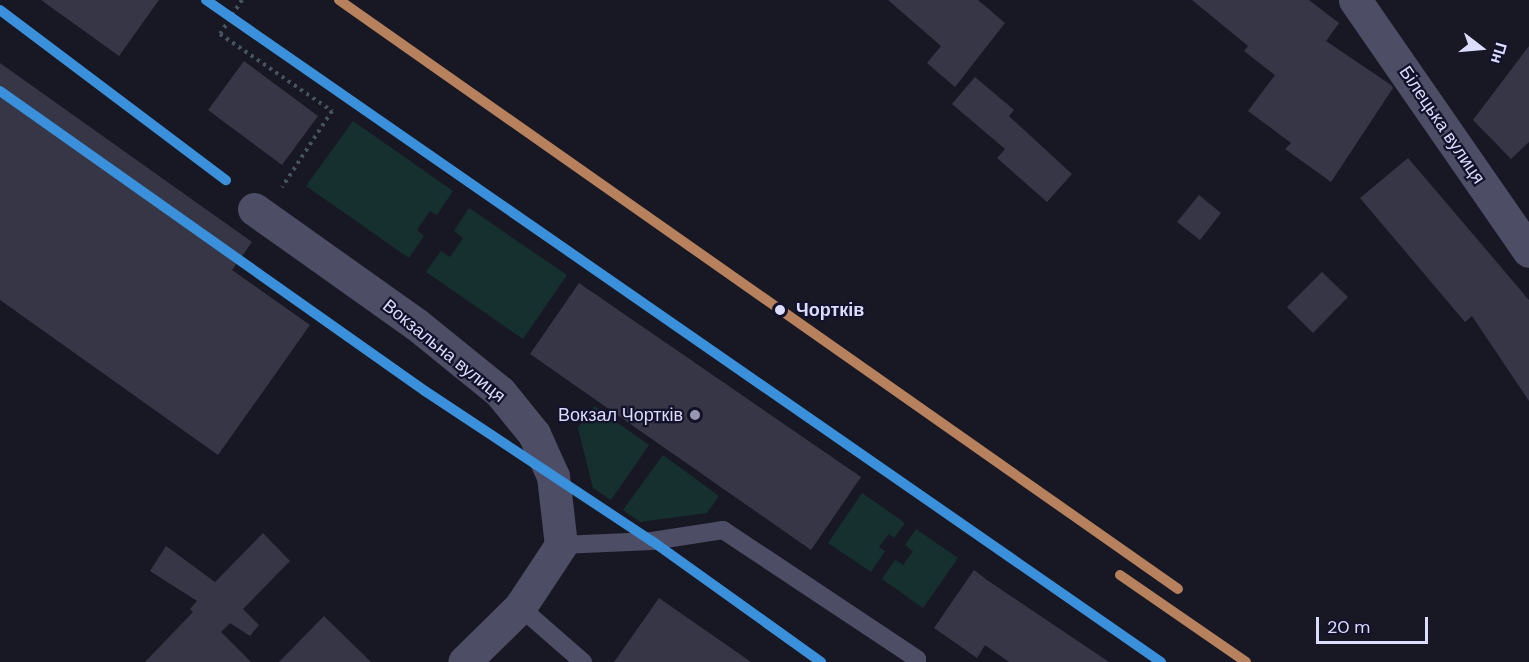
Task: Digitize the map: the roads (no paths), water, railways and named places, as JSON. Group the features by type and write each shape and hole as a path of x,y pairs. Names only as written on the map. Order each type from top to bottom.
{"street":[{"name":"Білецька вулиця","path":"1355,0 1529,250"},
{"name":"Вокзальна вулиця","path":"259,212 416,324 500,392 534,434 553,476 561,544"},
{"path":"464,662 520,607 561,544"}],"lane":[{"path":"561,544 652,541 723,530 917,660"},
{"path":"520,607 584,662"}],"place":[{"name":"Чортків","path":"780,310"},
{"name":"Вокзал Чортків","path":"695,415"}]}
